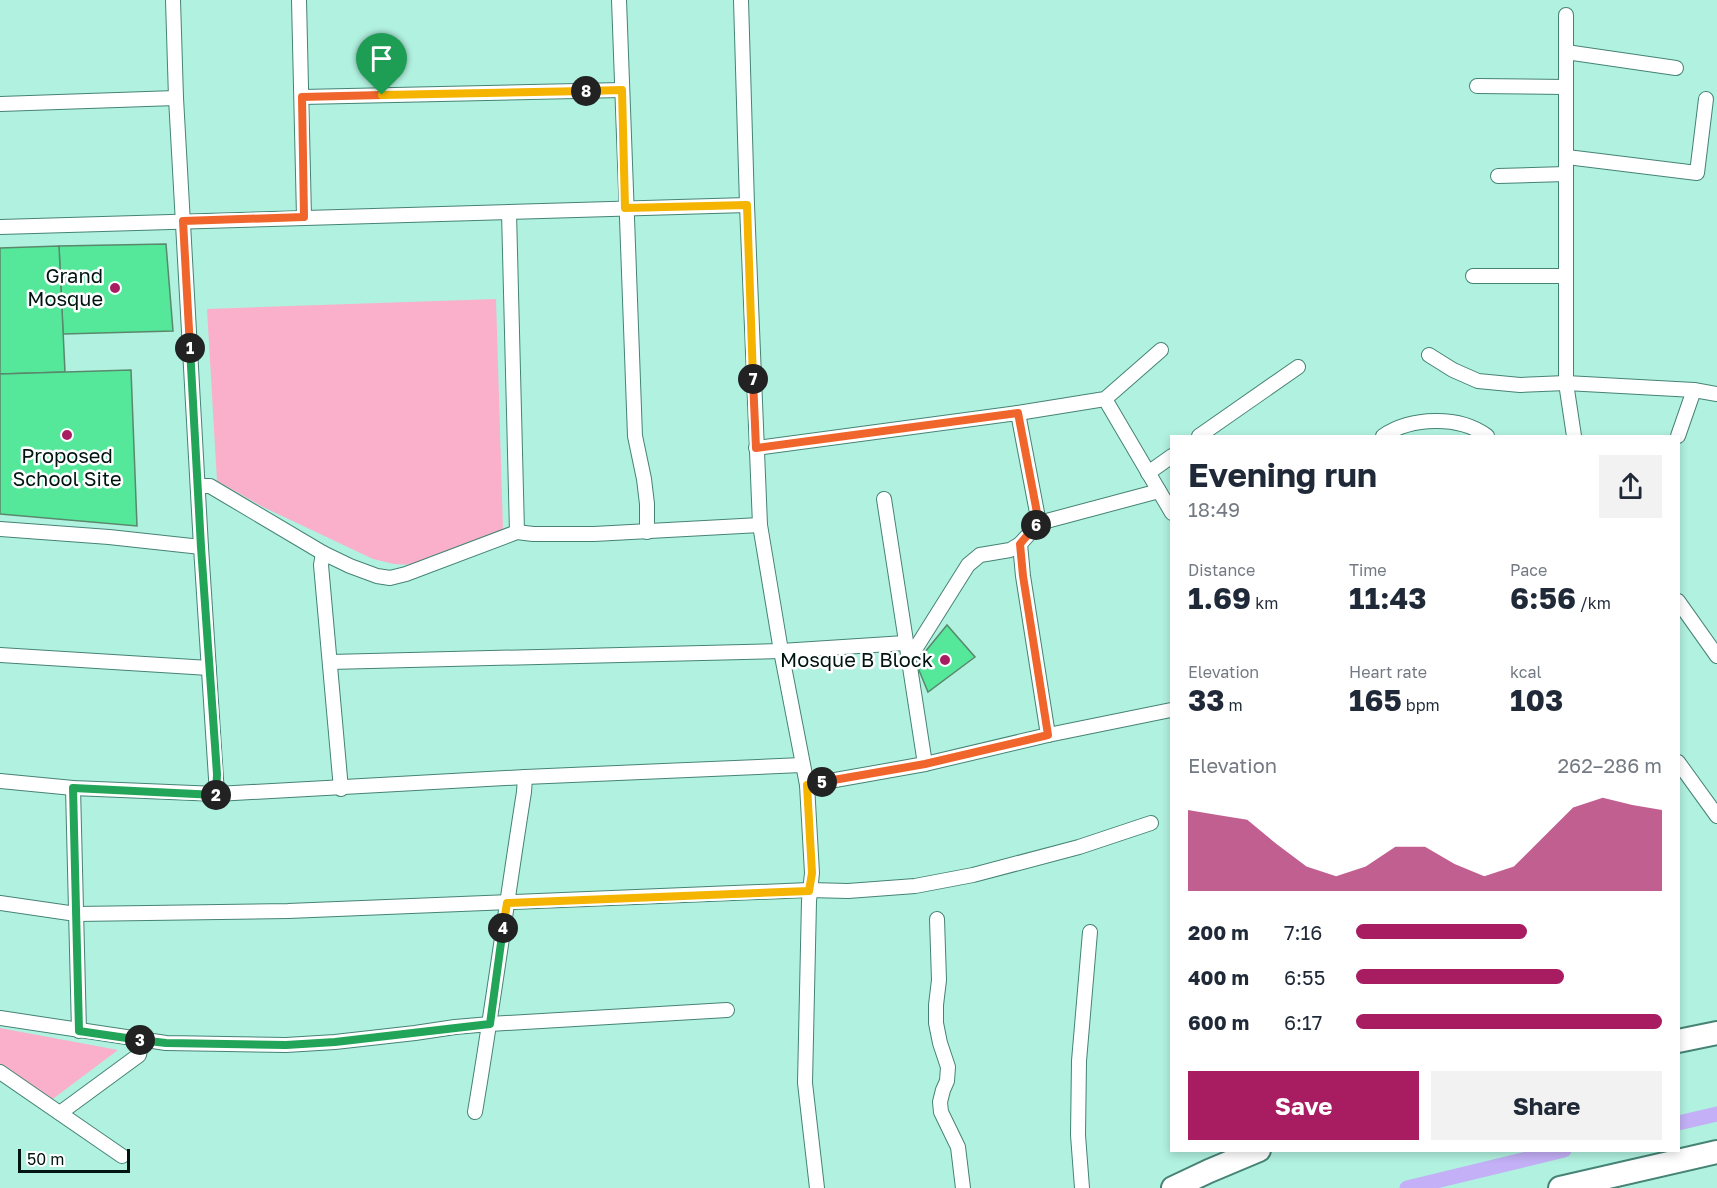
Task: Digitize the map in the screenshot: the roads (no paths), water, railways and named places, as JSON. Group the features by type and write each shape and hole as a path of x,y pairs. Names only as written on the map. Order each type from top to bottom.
{"highway":[{"path":"1680,1041 1717,1033"},
{"path":"1173,1188 1254,1152"},
{"path":"1560,1188 1604,1183 1717,1152"}],"street":[{"path":"173,0 176,98 217,795"},
{"path":"299,0 304,217"},
{"path":"619,0 635,436 644,479 647,532"},
{"path":"741,0 760,525 780,651 807,785 812,873 809,891 805,1083 817,1188"},
{"path":"1566,15 1566,383 1574,435"},
{"path":"1566,52 1676,68"},
{"path":"1477,86 1566,87"},
{"path":"302,97 622,90"},
{"path":"0,104 176,98"},
{"path":"1567,157 1697,173 1706,99"},
{"path":"1498,176 1566,174"},
{"path":"0,227 747,205"},
{"path":"509,212 517,532"},
{"path":"1473,276 1565,276"},
{"path":"756,448 1105,399 1161,350"},
{"path":"1429,354 1453,370 1478,381 1520,385 1566,383 1694,390 1717,394"},
{"path":"1200,435 1298,367"},
{"path":"1678,435 1694,390"},
{"path":"1105,399 1170,510"},
{"path":"1018,413 1039,523"},
{"path":"1385,435 1415,423 1434,421 1470,427 1485,435"},
{"path":"1148,473 1170,457"},
{"path":"198,486 210,486 323,554 377,576 390,578 517,532 533,534 647,532 760,525"},
{"path":"909,659 970,561 980,555 1010,550 1020,544 1039,523 1159,491"},
{"path":"884,499 925,764"},
{"path":"0,529 201,547"},
{"path":"1020,544 1048,735"},
{"path":"323,554 321,565 342,789"},
{"path":"1680,604 1717,656"},
{"path":"330,662 780,651 905,643"},
{"path":"0,655 209,668"},
{"path":"807,785 925,764 1048,735 1170,710"},
{"path":"0,781 73,788 217,795 525,777 802,765"},
{"path":"1680,765 1717,816"},
{"path":"475,1112 490,1024 525,777"},
{"path":"73,788 79,1031"},
{"path":"0,903 76,914 288,911 848,891 915,886 973,874 1079,847 1151,823"},
{"path":"937,919 939,980 936,1023 948,1067 947,1081 940,1102 941,1112 958,1147 963,1188"},
{"path":"1082,1188 1078,1135 1079,1061 1090,932"},
{"path":"0,1017 166,1043 286,1045 335,1042 490,1024 727,1010"},
{"path":"60,1113 139,1055 142,1040"},
{"path":"0,1072 122,1156"}],"waterway":[{"path":"1680,1123 1717,1114"},
{"path":"1407,1188 1556,1152"}],"place":[{"name":"Grand Mosque","path":"115,288"},
{"name":"Proposed School Site","path":"67,435"},
{"name":"Mosque B Block","path":"945,660"}]}
